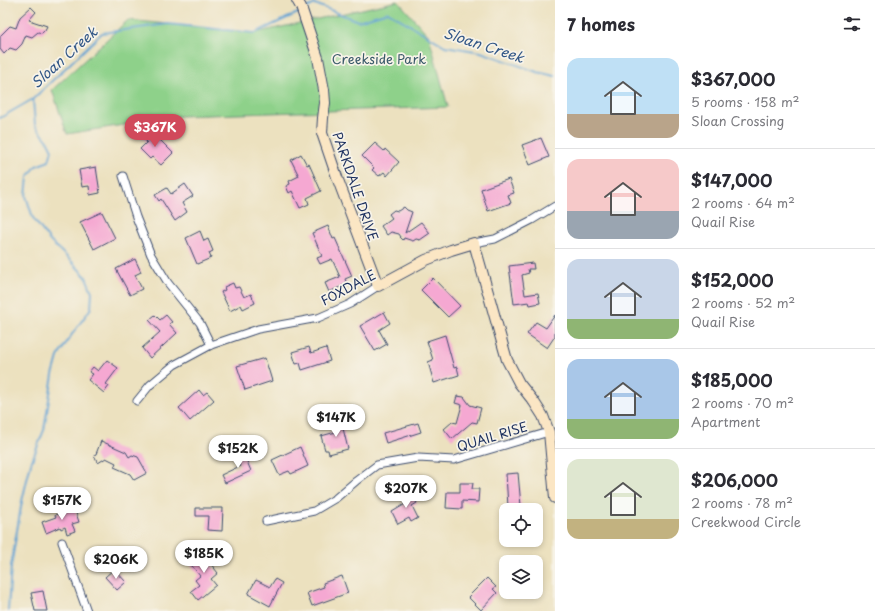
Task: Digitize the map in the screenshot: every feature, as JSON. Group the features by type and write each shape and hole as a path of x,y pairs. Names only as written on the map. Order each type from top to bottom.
{"street":[{"name":"PARKDALE DRIVE","path":"297,0 318,58 325,103 322,118 322,133 378,286"},
{"path":"123,176 136,217 151,255 168,283 200,323 211,345"},
{"name":"FOXDALE","path":"137,401 150,385 174,366 211,345 258,329 318,318 350,304 378,286 426,260 451,250 495,238 532,220 555,206"},
{"path":"474,244 507,360 519,383 543,416 549,432 555,498"},
{"name":"QUAIL RISE","path":"266,521 314,511 336,498 377,465 418,458 454,460 549,432"},
{"path":"62,542 86,611"}],"green space":[{"name":"Creekside Park","path":"398,1 429,36 448,107 180,116 67,134 52,90 128,20 255,33"}],"building":[{"path":"31,7 36,12 29,20 47,26 45,30 42,33 38,32 32,37 26,35 22,44 16,50 10,48 4,54 0,49 0,36 10,26 16,28 20,17"},
{"path":"148,128 173,153 161,165 152,157 150,159 140,149 147,142 141,136"},
{"path":"541,138 549,157 530,165 522,145"},
{"path":"375,143 384,151 385,149 399,162 387,176 384,172 379,176 372,170 374,168 362,156"},
{"path":"301,154 307,165 309,164 321,191 307,198 309,204 300,208 292,191 289,193 286,186 290,184 289,181 299,176 291,160"},
{"path":"96,167 100,193 90,195 89,186 82,187 79,170"},
{"path":"509,179 514,193 508,195 511,203 488,211 481,189"},
{"path":"185,184 193,196 182,203 187,212 175,221 161,199 159,201 155,195 167,188 171,194"},
{"path":"404,207 412,212 405,233 421,222 430,233 420,240 416,239 413,241 404,238 403,240 399,234 391,232 387,235 381,226 392,218 389,214 394,210 398,211"},
{"path":"102,212 115,238 94,249 80,222"},
{"path":"328,226 352,276 345,279 347,284 329,292 325,283 340,277 332,259 320,264 317,258 322,256 312,233"},
{"path":"200,231 204,241 208,239 213,251 209,253 211,258 197,264 186,238"},
{"path":"135,259 141,272 135,275 142,289 130,295 116,269"},
{"path":"533,263 534,269 528,269 529,273 522,275 525,295 538,293 540,303 530,305 529,302 514,304 509,266"},
{"path":"433,278 460,306 448,317 421,290"},
{"path":"233,283 235,288 239,287 244,297 251,294 255,303 243,309 241,305 230,311 221,292 225,290 224,287"},
{"path":"384,312 390,323 379,330 387,344 375,351 360,326"},
{"path":"155,315 160,320 166,315 172,322 169,324 177,333 150,358 142,348 160,332 149,320"},
{"path":"555,315 555,336 547,348 527,334 536,322 546,328"},
{"path":"445,335 454,368 457,367 459,375 434,383 428,362 433,360 427,341"},
{"path":"309,347 311,353 326,348 330,361 302,370 300,363 296,364 292,352"},
{"path":"265,358 272,381 245,390 237,366"},
{"path":"107,360 118,368 106,384 109,386 104,393 88,380 93,374 89,372 93,367 98,371"},
{"path":"199,390 203,395 207,392 214,400 190,421 179,408"},
{"path":"457,396 464,397 470,405 481,408 477,423 472,422 452,439 444,429 452,422 457,423 462,405 455,403"},
{"path":"340,416 348,449 329,454 328,450 325,450 321,436 336,432 333,418"},
{"path":"418,423 421,432 386,443 383,433"},
{"path":"101,441 126,452 129,457 132,455 138,457 147,473 134,480 130,474 114,467 116,463 106,458 98,463 94,455 96,454"},
{"path":"300,447 308,466 291,474 289,471 279,475 272,460"},
{"path":"243,452 251,471 225,483 221,475 240,466 235,456"},
{"path":"518,473 521,503 508,503 506,474"},
{"path":"460,483 473,483 472,489 479,489 478,502 462,501 462,509 446,508 447,492 460,492"},
{"path":"410,490 417,503 412,506 418,518 411,522 409,518 398,524 392,512 407,503 403,494"},
{"path":"74,507 79,522 72,524 75,531 67,534 65,527 61,529 60,527 46,533 42,522 56,517 55,515"},
{"path":"196,508 223,508 222,531 207,530 208,516 196,516"},
{"path":"210,551 216,558 210,563 218,573 211,579 216,585 198,600 191,591 199,585 195,580 200,576 188,561 196,554 200,558"},
{"path":"114,569 126,582 117,590 105,577"},
{"path":"342,576 348,593 312,606 307,593 324,587 323,583"},
{"path":"487,578 496,587 493,589 497,593 481,610 468,597"},
{"path":"275,579 282,583 270,606 248,594 256,580 270,587"},
{"path":"43,591 47,611 35,611 31,593"}],"waterway":[{"name":"Sloan Creek","path":"305,9 315,4 358,21 388,12 445,46 481,52 537,72 555,76"},
{"name":"Sloan Creek","path":"0,118 33,99 102,33 168,24 255,33 300,12"},
{"path":"8,611 11,566 22,501 31,463 44,430 53,375 58,357 68,340 91,308 92,292 86,277 50,241 33,218 26,196 28,177 36,166 49,161 52,150 47,140 35,125 33,99"}]}
